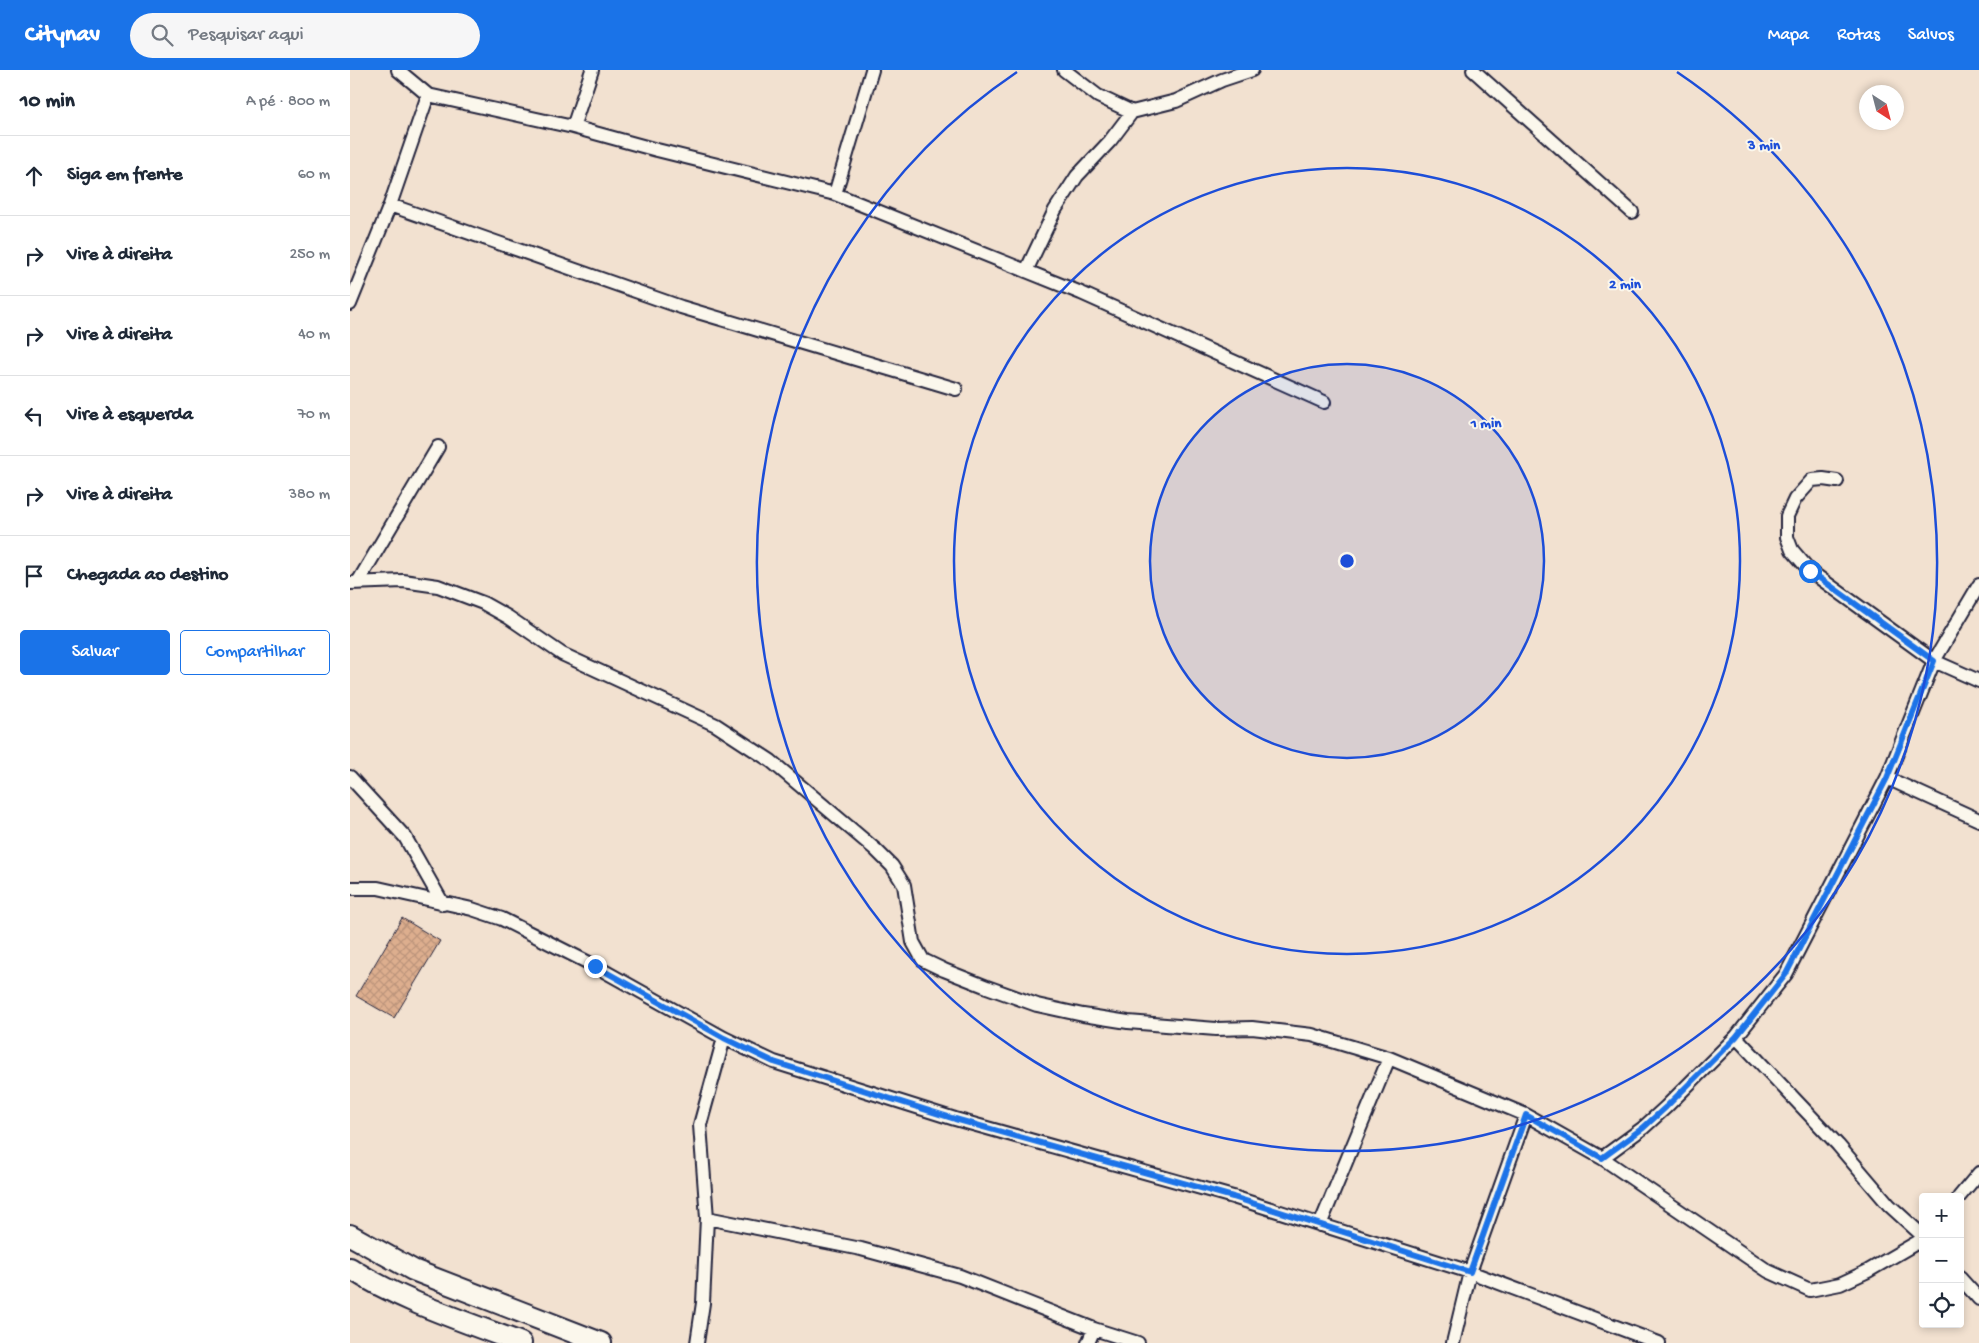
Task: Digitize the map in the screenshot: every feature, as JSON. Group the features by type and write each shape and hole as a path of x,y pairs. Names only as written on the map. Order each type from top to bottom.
{"main road":[{"path":"350,1235 413,1270 601,1343"},
{"path":"350,1268 366,1279 433,1309 521,1343"}],"street":[{"path":"398,70 428,94 573,127 835,194 1026,271 1324,402"},
{"path":"573,127 592,70"},
{"path":"835,194 872,70"},
{"path":"1064,70 1098,96 1132,112"},
{"path":"1026,271 1055,210 1078,176 1110,141 1132,112 1176,101 1222,80 1252,70"},
{"path":"1473,70 1632,212"},
{"path":"350,304 390,205 428,94"},
{"path":"390,205 681,307 956,389"},
{"path":"354,582 438,447"},
{"path":"1837,480 1812,480 1795,499 1787,516 1787,537 1792,550 1810,571 1934,661 1979,681"},
{"path":"354,582 403,581 438,586 482,603 508,617 562,654 716,725 771,761 876,850 892,866 904,885 912,942 923,960 944,970 1037,1005 1083,1015 1128,1022 1216,1029 1252,1028 1312,1035 1389,1058 1526,1115 1602,1158 1768,1271 1810,1290 1840,1284 1868,1271 1919,1240"},
{"path":"1602,1158 1649,1123 1736,1037 1786,974 1887,778 1934,661 1979,585"},
{"path":"350,777 405,837 443,904"},
{"path":"1887,778 1979,820"},
{"path":"350,888 378,888 472,909 502,919 595,966 724,1038 774,1062 955,1119 1157,1174 1470,1272 1658,1343"},
{"path":"1736,1037 1838,1145 1890,1205 1919,1234"},
{"path":"696,1343 703,1303 707,1218 700,1125 724,1038"},
{"path":"1320,1225 1389,1058"},
{"path":"1453,1343 1470,1272 1526,1115"},
{"path":"1962,1193 1979,1173"},
{"path":"707,1218 862,1249 960,1276 1094,1329 1138,1343"},
{"path":"1964,1282 1979,1299"},
{"path":"1088,1343 1094,1329"}],"building":[{"path":"402,918 440,941 394,1018 356,996"}],"route":[{"path":"595,966 724,1038 774,1062 955,1119 1157,1174 1470,1272 1526,1115 1602,1158 1643,1128 1666,1107 1736,1037 1786,974 1887,778 1934,661 1810,571"}]}
